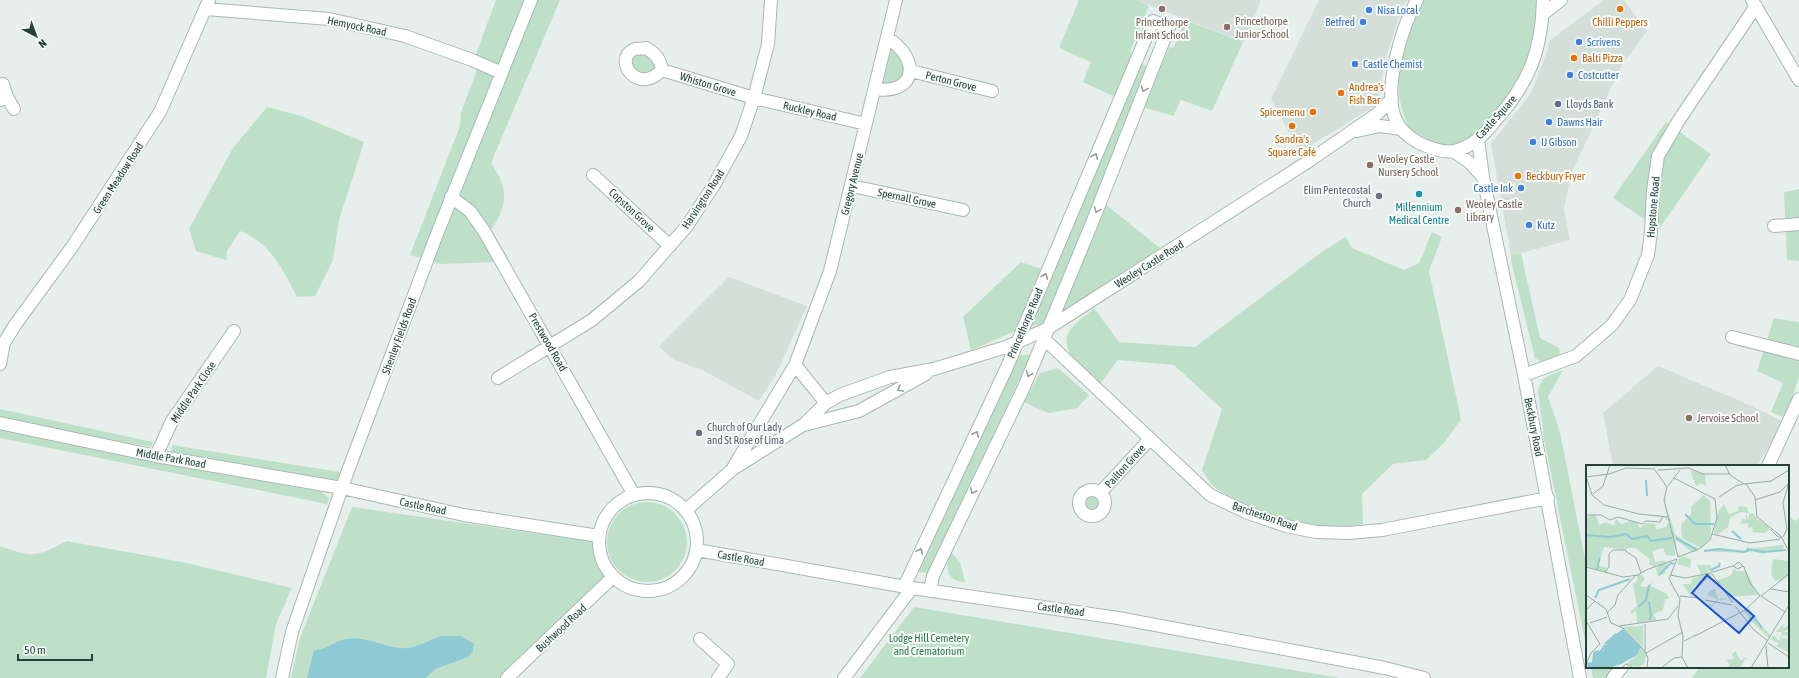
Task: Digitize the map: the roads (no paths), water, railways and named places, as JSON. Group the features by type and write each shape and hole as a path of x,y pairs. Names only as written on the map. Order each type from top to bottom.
{"street":[{"name":"Shenley Fields Road","path":"282,678 292,632 342,488 451,197 531,0"},
{"name":"Harvington Road","path":"498,378 592,320 639,281 687,226 714,185 741,136 754,98 768,44 771,0"},
{"name":"Gregory Avenue","path":"733,469 795,364 830,271 876,89 896,0"},
{"path":"1401,129 1395,118 1392,99 1396,53 1408,15 1417,0"},
{"name":"Castle Square","path":"1401,129 1416,141 1427,147 1440,151 1453,151 1478,140 1515,98 1529,74 1540,39 1543,0"},
{"path":"1543,14 1561,0"},
{"path":"1754,3 1799,80"},
{"name":"Hopstone Road","path":"1524,375 1576,356 1612,325 1630,300 1648,255 1653,191 1658,156 1679,120 1754,3"},
{"name":"Hemyock Road","path":"207,4 329,19 405,36 472,60 502,73"},
{"name":"Green Meadow Road","path":"2,343 107,196 157,118 207,4"},
{"name":"Princethorpe Road","path":"844,678 908,588 1017,343 1153,21 1169,27 1092,223 1045,333 1024,387 933,576 930,590"},
{"name":"Perton Grove","path":"876,89 885,90 895,88 905,83 911,71 909,60 903,51 887,38"},
{"path":"1138,56 1154,63"},
{"name":"Whiston Grove","path":"662,70 754,98"},
{"name":"Perton Grove","path":"911,71 992,91"},
{"path":"3,84 4,98 14,109"},
{"name":"Ruckley Road","path":"754,98 866,124"},
{"name":"Weoley Castle Road","path":"686,510 733,469 803,425 826,403 845,393 890,377 934,369 1045,333 1352,132 1376,114 1392,99"},
{"name":"Weoley Castle Road","path":"1352,132 1380,126 1401,129"},
{"name":"Beckbury Road","path":"1478,140 1483,177 1548,498 1580,678"},
{"path":"1453,151 1469,162 1483,177"},
{"name":"Copston Grove","path":"593,175 670,246"},
{"name":"Spernall Grove","path":"852,186 963,210"},
{"name":"Prestwood Road","path":"451,197 470,211 484,232 551,346 634,495"},
{"path":"1774,226 1799,224"},
{"name":"Middle Park Close","path":"156,456 172,421 234,331"},
{"name":"Barcheston Road","path":"1045,333 1149,440 1210,496 1254,515 1286,526 1316,532 1349,533 1382,530 1548,498"},
{"path":"1732,337 1799,354"},
{"path":"0,364 2,343"},
{"path":"795,364 826,403"},
{"name":"Weoley Castle Road","path":"803,425 859,411 934,369"},
{"path":"1768,465 1799,399"},
{"name":"Middle Park Road","path":"0,423 156,456 342,488"},
{"name":"Pailton Grove","path":"1100,493 1149,440"},
{"name":"Castle Road","path":"342,488 464,515 599,536"},
{"path":"657,494 673,500 686,510 695,527 697,550 692,564 684,576 676,582 659,590 649,592 634,590 621,584 606,568 600,556 599,536 603,522 608,513 624,499 634,495 657,494"},
{"name":"Castle Road","path":"697,550 908,588 1118,618 1385,668 1424,678"},
{"name":"Bushwood Road","path":"508,678 613,577"},
{"path":"700,639 728,664 714,678"},
{"path":"1613,678 1621,668"}],"water":[{"path":"442,636 461,636 474,644 473,651 468,657 435,669 426,678 307,678 314,650 322,649 342,640 353,638 393,647 410,648"}],"place":[{"name":"Princethorpe Infant School","path":"1162,9"},
{"name":"Chilli Peppers","path":"1620,9"},
{"name":"Nisa Local","path":"1369,10"},
{"name":"Betfred","path":"1363,22"},
{"name":"Princethorpe Junior School","path":"1227,27"},
{"name":"Scrivens","path":"1579,42"},
{"name":"Balti Pizza","path":"1574,58"},
{"name":"Castle Chemist","path":"1355,64"},
{"name":"Costcutter","path":"1570,75"},
{"name":"Andrea's Fish Bar","path":"1341,93"},
{"name":"Lloyds Bank","path":"1558,104"},
{"name":"Spicemenu","path":"1313,112"},
{"name":"Dawns Hair","path":"1549,122"},
{"name":"Sandra's Square Café","path":"1292,126"},
{"name":"IJ Gibson","path":"1533,142"},
{"name":"Weoley Castle Nursery School","path":"1370,165"},
{"name":"Beckbury Fryer","path":"1518,176"},
{"name":"Castle Ink","path":"1521,188"},
{"name":"Millennium Medical Centre","path":"1419,194"},
{"name":"Elim Pentecostal Church","path":"1379,196"},
{"name":"Weoley Castle Library","path":"1458,210"},
{"name":"Kutz","path":"1529,225"},
{"name":"Jervoise School","path":"1689,418"},
{"name":"Church of Our Lady and St Rose of Lima","path":"699,433"}],"park label":[{"name":"Lodge Hill Cemetery and Crematorium","path":"929,644"}]}
